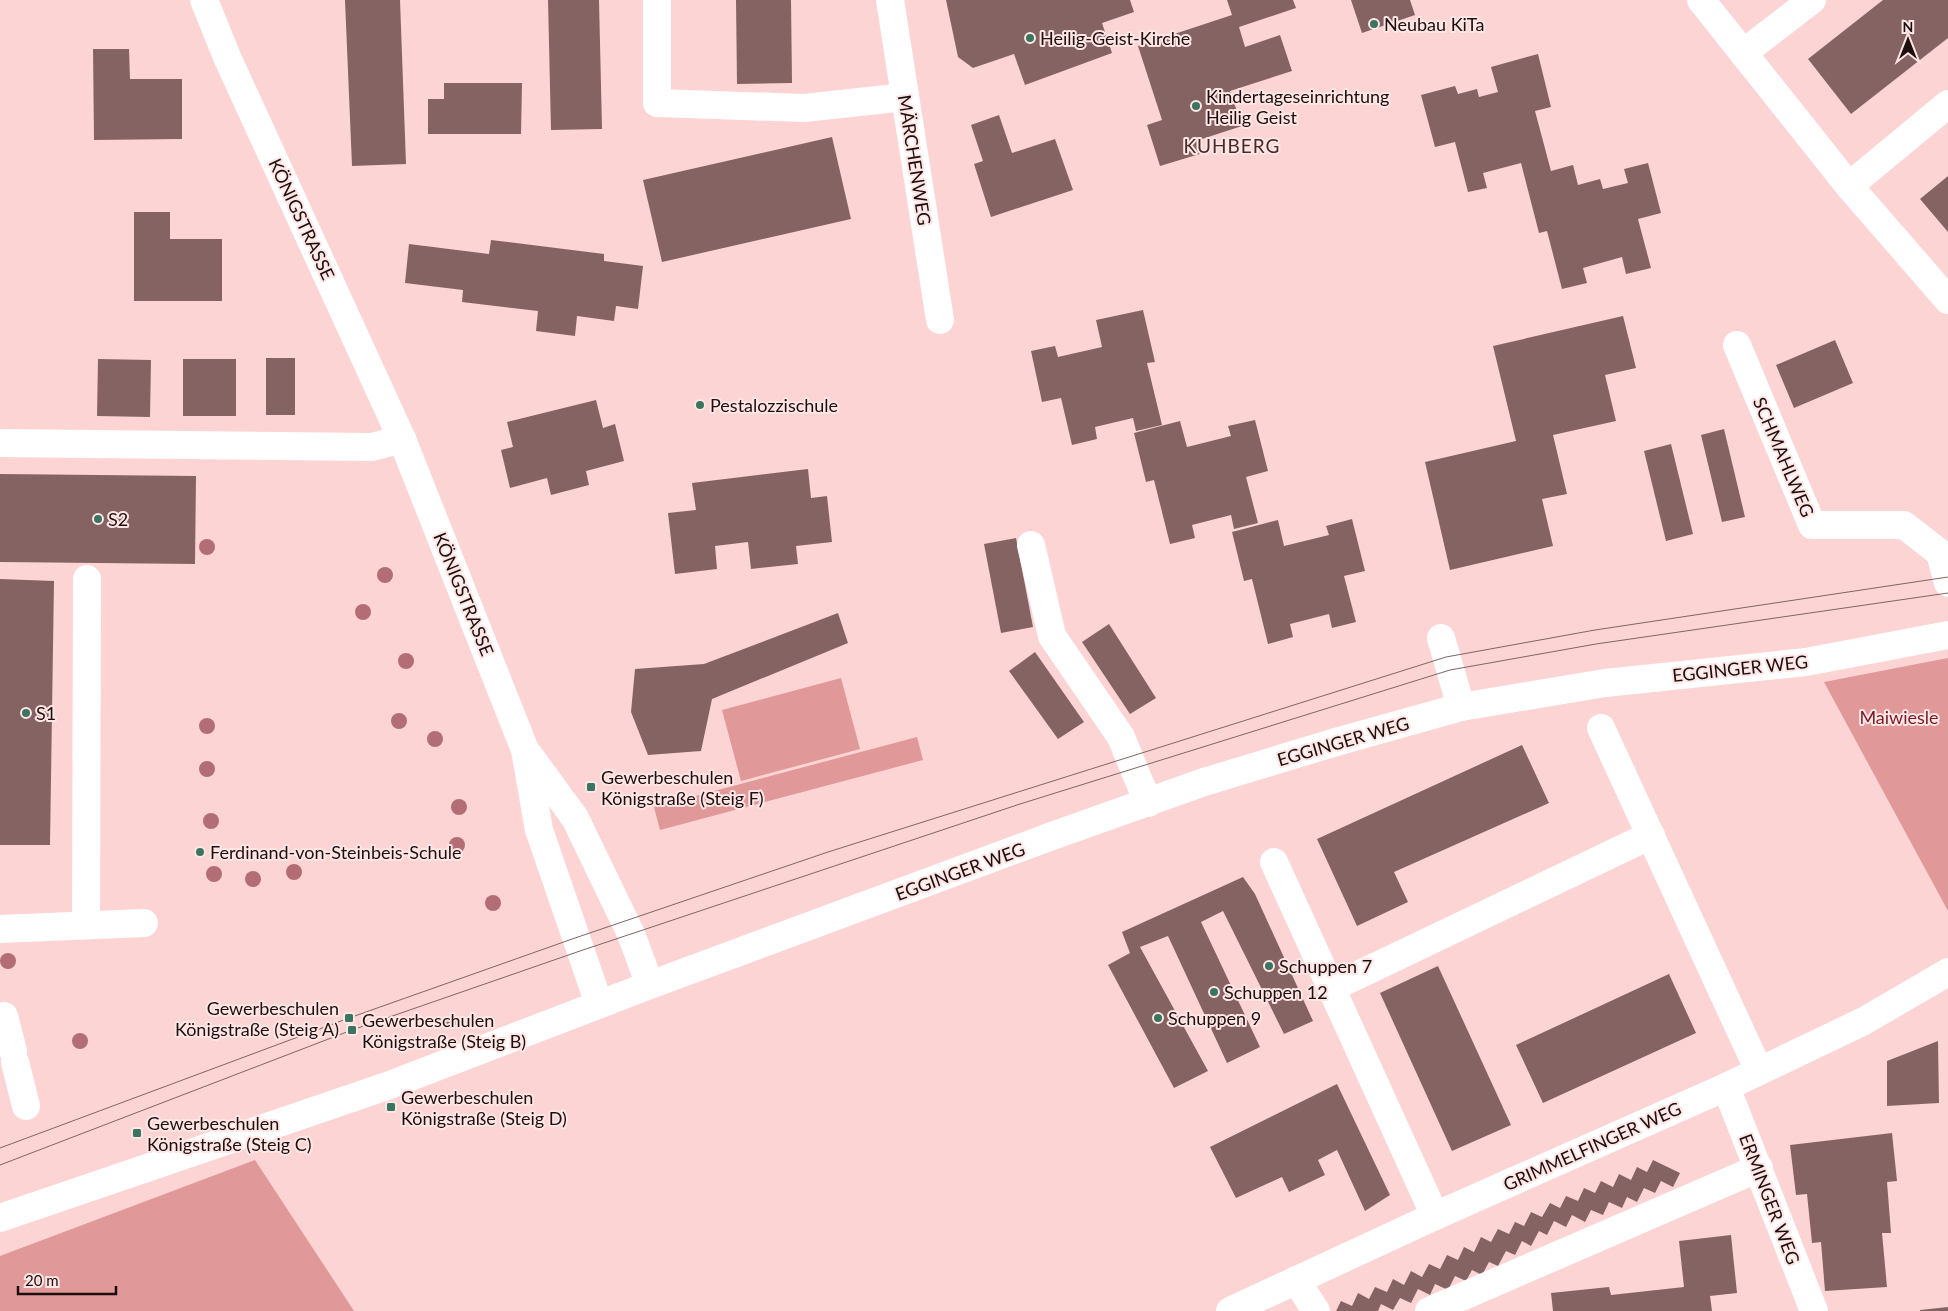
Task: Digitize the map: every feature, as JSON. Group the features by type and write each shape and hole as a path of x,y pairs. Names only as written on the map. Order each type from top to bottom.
{"street":[{"name":"KÖNIGSTRASSE","path":"204,0 227,56 402,438 525,750 539,830 598,1004"},
{"path":"657,0 656,103 804,108 905,97"},
{"name":"MÄRCHENWEG","path":"890,0 940,320"},
{"path":"1701,0 1849,186 1948,300"},
{"path":"1743,53 1812,0"},
{"path":"1849,186 1948,104"},
{"name":"SCHMAHLWEG","path":"1737,346 1812,524 1904,524 1940,553 1948,583"},
{"path":"0,443 372,447 402,438"},
{"path":"1031,545 1052,636 1121,737 1148,803"},
{"path":"86,925 87,580"},
{"name":"EGGINGER WEG","path":"0,1218 387,1086 598,1004 1204,782 1336,742 1461,707 1605,683 1806,662 1948,635"},
{"path":"1440,638 1461,707"},
{"path":"1601,728 1760,1071"},
{"name":"KÖNIGSTRASSE","path":"525,750 575,818 631,934 650,985"},
{"path":"1331,988 1651,835"},
{"path":"1274,862 1435,1216"},
{"path":"0,929 144,923"},
{"name":"GRIMMELFINGER WEG","path":"1230,1311 1435,1216 1760,1071 1864,1021 1948,972"},
{"path":"2,1007 26,1106"},
{"name":"ERMINGER WEG","path":"1726,1087 1814,1311"},
{"path":"1429,1311 1759,1168"},
{"path":"1296,1280 1316,1311"}],"green space":[{"name":"Maiwiesle","path":"1948,658 1948,911 1824,682"},
{"path":"841,678 860,749 741,781 722,710"},
{"path":"917,737 923,760 660,830 654,807"},
{"path":"255,1160 354,1311 0,1311 0,1256"}],"building":[{"path":"345,0 400,0 406,164 352,166"},
{"path":"548,0 599,0 602,129 551,130"},
{"path":"736,0 791,0 792,83 737,84"},
{"name":"Heilig-Geist-Kirche","path":"946,0 1130,0 1134,12 1102,23 1112,53 1025,85 1014,54 973,68 958,57"},
{"name":"Kindertageseinrichtung Heilig Geist","path":"1227,0 1293,0 1296,8 1239,27 1245,47 1280,35 1292,71 1230,91 1242,126 1199,140 1203,153 1160,166 1147,125 1162,120 1138,46 1232,15"},
{"name":"Neubau KiTa","path":"1351,0 1410,0 1415,15 1362,33"},
{"path":"1883,0 1948,0 1948,38 1851,114 1808,59"},
{"path":"93,49 129,49 130,79 182,79 182,139 94,140"},
{"path":"1538,54 1551,107 1535,111 1551,171 1573,165 1578,185 1600,179 1603,189 1628,183 1624,169 1648,163 1661,213 1638,219 1651,268 1626,274 1622,257 1583,268 1587,283 1562,289 1547,231 1539,233 1521,163 1483,173 1487,188 1468,192 1455,142 1435,147 1421,95 1455,86 1458,94 1477,89 1479,97 1498,92 1491,67"},
{"path":"444,83 522,83 521,134 428,134 428,99 444,99"},
{"path":"999,115 1012,153 1055,139 1073,190 991,217 974,164 983,161 971,125"},
{"path":"832,137 851,219 662,262 643,180"},
{"path":"1948,176 1948,232 1920,199"},
{"path":"134,212 170,212 170,239 222,239 222,301 134,301"},
{"path":"491,240 604,254 604,261 643,266 638,309 616,306 614,321 577,316 575,336 536,331 538,311 462,302 463,290 405,283 409,244 489,254"},
{"path":"1143,310 1155,362 1147,363 1162,425 1136,431 1133,418 1095,427 1097,439 1072,445 1061,398 1042,402 1031,351 1055,346 1058,357 1102,347 1096,320"},
{"path":"1623,316 1636,368 1605,375 1616,421 1553,435 1567,494 1542,499 1553,546 1450,570 1425,462 1516,441 1493,346"},
{"path":"1835,340 1853,383 1794,408 1776,365"},
{"path":"266,358 295,358 295,415 266,415"},
{"path":"98,359 151,360 150,417 97,416"},
{"path":"183,359 236,359 236,416 183,416"},
{"path":"596,400 603,428 615,424 624,461 586,471 589,485 551,495 547,478 510,488 501,450 513,447 507,422"},
{"path":"1255,420 1268,471 1246,477 1258,523 1234,529 1231,515 1192,525 1195,538 1170,544 1154,480 1146,482 1134,433 1180,421 1187,447 1231,436 1228,426"},
{"path":"1724,429 1745,517 1722,522 1701,435"},
{"path":"1671,444 1693,534 1666,541 1644,451"},
{"path":"808,469 811,498 827,496 832,542 796,546 798,564 751,569 748,542 715,546 717,569 675,574 668,513 696,510 692,483"},
{"name":"S2","path":"0,474 196,476 195,564 0,562"},
{"path":"1352,519 1365,571 1344,576 1356,622 1332,628 1329,614 1290,624 1293,637 1268,644 1252,579 1244,581 1232,532 1278,520 1284,546 1329,535 1326,526"},
{"path":"1016,538 1033,627 1001,633 984,544"},
{"name":"S1","path":"0,579 54,581 50,845 0,845"},
{"path":"838,613 848,643 712,699 701,751 648,755 631,712 635,669 704,664"},
{"path":"1109,624 1156,698 1130,714 1082,642"},
{"path":"1035,652 1084,722 1058,739 1009,671"},
{"path":"1522,745 1549,803 1394,872 1408,902 1357,926 1317,839"},
{"path":"1243,877 1255,894 1313,1021 1284,1034 1223,911 1201,922 1260,1047 1227,1063 1168,936 1140,947 1208,1071 1174,1088 1108,965 1130,953 1122,932"},
{"path":"1438,966 1511,1125 1452,1151 1380,993"},
{"path":"1669,974 1696,1033 1543,1103 1516,1045"},
{"path":"305,1006 307,1011 293,1016 291,1012"},
{"path":"458,1018 460,1024 446,1028 443,1023"},
{"path":"1938,1041 1939,1103 1887,1106 1887,1061"},
{"path":"1337,1084 1390,1195 1365,1211 1337,1150 1318,1160 1325,1175 1289,1192 1282,1177 1236,1198 1210,1147"},
{"path":"1892,1133 1897,1181 1887,1182 1891,1233 1882,1233 1887,1287 1825,1291 1821,1242 1812,1243 1807,1194 1796,1195 1790,1145"},
{"path":"1653,1160 1680,1173 1673,1187 1661,1181 1655,1193 1644,1188 1637,1202 1627,1197 1622,1208 1609,1202 1603,1215 1591,1210 1585,1222 1572,1215 1566,1227 1554,1221 1547,1235 1539,1231 1531,1246 1522,1241 1515,1255 1506,1251 1498,1266 1489,1262 1482,1275 1472,1270 1466,1281 1455,1276 1448,1290 1435,1284 1430,1295 1418,1289 1411,1303 1400,1298 1393,1310 1381,1304 1378,1311 1336,1311 1341,1301 1352,1306 1358,1293 1369,1299 1375,1287 1387,1292 1393,1279 1404,1285 1411,1271 1422,1277 1429,1264 1440,1269 1447,1255 1458,1260 1464,1247 1474,1252 1481,1237 1491,1242 1498,1229 1509,1234 1515,1222 1524,1226 1531,1212 1542,1217 1550,1203 1560,1208 1566,1196 1578,1201 1584,1188 1595,1193 1601,1181 1613,1187 1619,1174 1631,1180 1637,1167 1647,1172"},
{"path":"1731,1235 1737,1293 1710,1296 1712,1311 1553,1311 1551,1293 1609,1287 1611,1295 1684,1287 1679,1241"},
{"path":"1948,1307 1948,1311 1920,1311 1920,1310"}],"tram line":[{"path":"0,1148 349,1018 575,938 828,852 1446,657 1595,630 1948,577"},
{"path":"0,1165 352,1030 580,951 1020,804 1450,670 1596,644 1948,593"}],"place":[{"name":"Neubau KiTa","path":"1374,24"},
{"name":"Heilig-Geist-Kirche","path":"1030,38"},
{"name":"Kindertageseinrichtung Heilig Geist","path":"1196,106"},
{"name":"Pestalozzischule","path":"700,405"},
{"name":"S2","path":"98,519"},
{"name":"S1","path":"26,713"},
{"name":"Gewerbeschulen Königstraße (Steig F)","path":"591,787"},
{"name":"Ferdinand-von-Steinbeis-Schule","path":"200,852"},
{"name":"Schuppen 7","path":"1269,966"},
{"name":"Schuppen 12","path":"1214,992"},
{"name":"Gewerbeschulen Königstraße (Steig A)","path":"349,1018"},
{"name":"Schuppen 9","path":"1158,1018"},
{"name":"Gewerbeschulen Königstraße (Steig B)","path":"352,1030"},
{"name":"Gewerbeschulen Königstraße (Steig D)","path":"391,1107"},
{"name":"Gewerbeschulen Königstraße (Steig C)","path":"137,1133"}],"district":[{"name":"KUHBERG","path":"1232,145"}]}
